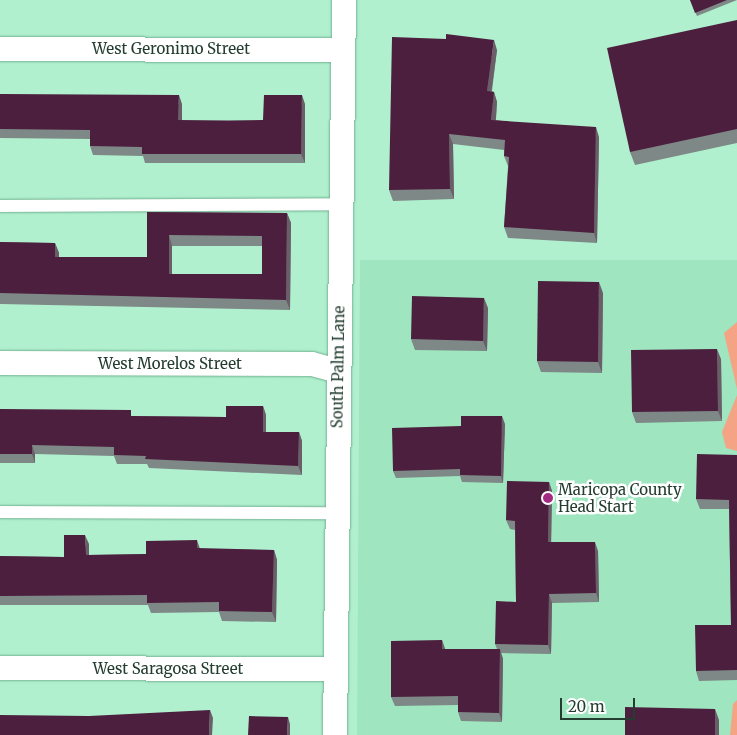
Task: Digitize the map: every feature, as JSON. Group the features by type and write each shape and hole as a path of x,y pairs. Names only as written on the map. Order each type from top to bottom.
{"street":[{"name":"South Palm Lane","path":"335,735 335,513 339,371 344,0"},
{"name":"West Geronimo Street","path":"0,49 342,50"},
{"name":"West Morelos Street","path":"0,363 312,364 339,371"},
{"name":"West Saragosa Street","path":"0,668 335,669"}],"lane":[{"path":"0,206 341,204"},
{"path":"0,512 335,513"}],"shaded area":[{"name":"Maricopa County Head Start","path":"360,260 737,260 737,735 357,735"},
{"path":"737,322 737,389 724,333"},
{"path":"737,395 737,451 726,448 722,432"},
{"path":"737,700 737,735 730,735 733,704"}],"building":[{"path":"690,0 727,0 695,13"},
{"path":"737,20 737,129 630,152 607,48"},
{"path":"446,34 494,40 487,91 494,92 491,120 596,127 594,233 504,227 509,157 504,156 505,140 449,134 450,189 389,190 392,37 446,39"},
{"path":"0,94 179,95 178,120 228,121 263,120 264,95 302,95 301,154 142,154 142,147 90,146 90,130 0,129"},
{"path":"147,212 287,213 286,300 0,293 0,242 55,243 55,257 147,257","holes":["169,235 262,236 262,274 169,274"]},
{"path":"538,281 599,282 598,362 537,361"},
{"path":"412,296 484,298 483,341 411,339"},
{"path":"717,349 718,411 632,412 631,350"},
{"path":"226,406 263,406 263,432 299,432 298,466 145,459 146,456 114,455 114,447 32,445 32,454 0,454 0,409 131,410 131,416 226,417"},
{"path":"461,416 502,416 501,476 460,475 460,469 393,471 392,428 461,426"},
{"path":"697,454 737,455 737,670 696,671 695,625 731,625 729,500 696,499"},
{"path":"507,481 549,482 548,542 595,542 596,593 549,594 548,645 495,644 496,601 516,602 515,521 506,520"},
{"path":"64,535 85,535 86,555 146,554 146,541 197,540 197,548 274,550 272,612 219,611 219,602 147,603 147,595 0,596 0,556 64,557"},
{"path":"442,640 442,649 500,649 499,713 458,712 458,696 391,697 391,641"},
{"path":"625,707 715,709 715,735 625,735"},
{"path":"210,710 209,735 0,735 0,715 89,716"},
{"path":"249,716 288,717 287,735 248,735"}],"place":[{"name":"Maricopa County Head Start","path":"548,498"}]}
